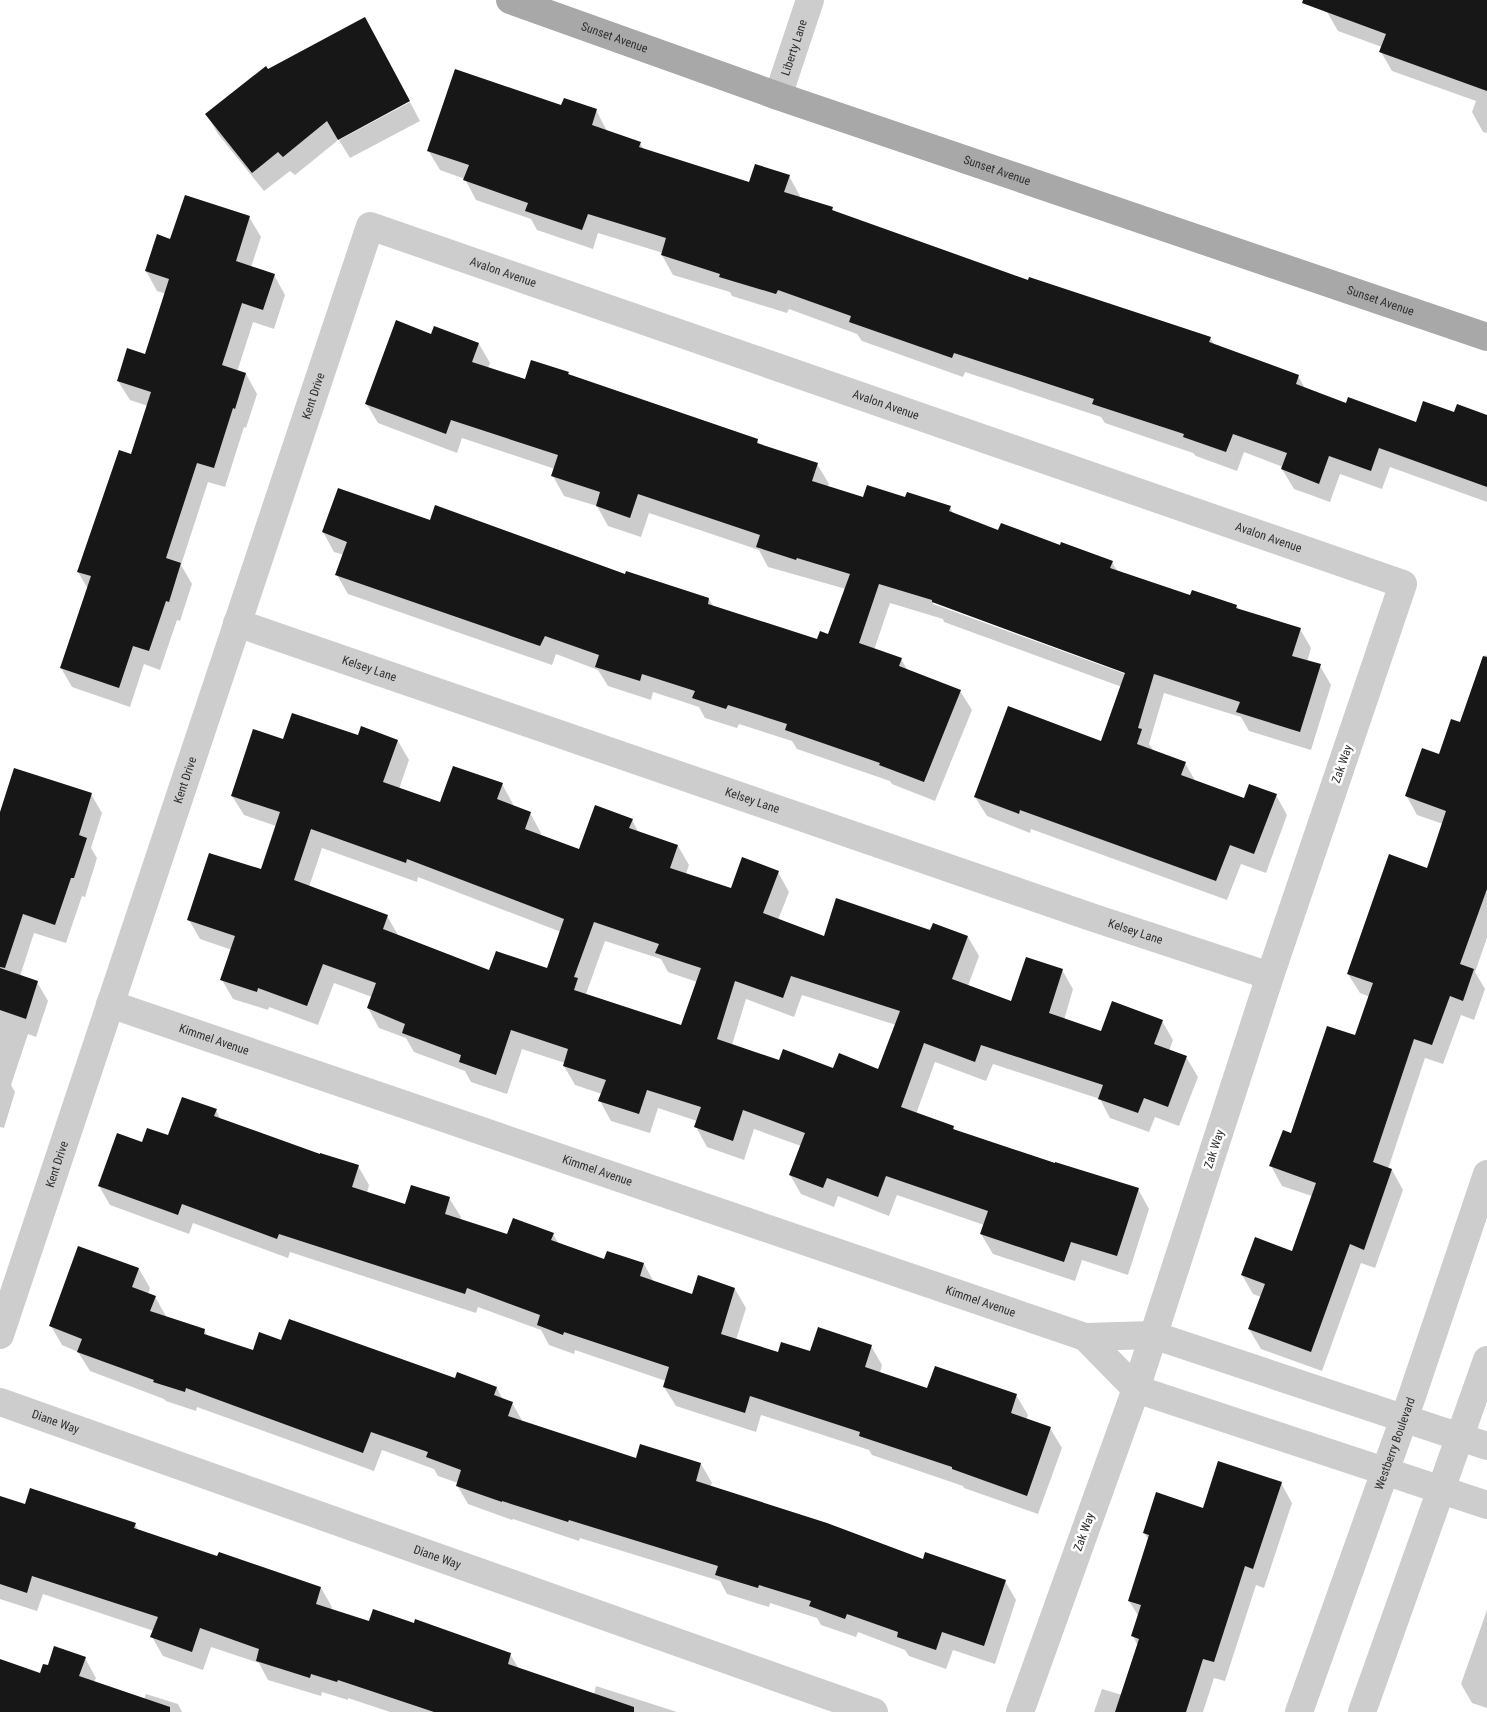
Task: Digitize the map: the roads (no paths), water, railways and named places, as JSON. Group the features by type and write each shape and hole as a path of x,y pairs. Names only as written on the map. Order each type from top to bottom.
{"main road":[{"name":"Sunset Avenue","path":"510,0 778,96 1487,336"}],"street":[{"name":"Liberty Lane","path":"778,96 810,0"},
{"name":"Avalon Avenue","path":"370,226 1403,584"},
{"name":"Kent Drive","path":"0,1335 370,226"},
{"name":"Zak Way","path":"1020,1712 1154,1335 1270,976 1403,584"},
{"name":"Kelsey Lane","path":"237,623 1091,917 1270,976"},
{"name":"Kimmel Avenue","path":"110,1004 1085,1337 1154,1335 1487,1446"},
{"name":"Westberry Boulevard","path":"1299,1712 1404,1418 1487,1174"},
{"name":"Kimmel Avenue","path":"1085,1337 1136,1388 1487,1505"},
{"path":"1362,1712 1487,1360"},
{"name":"Diane Way","path":"0,1402 874,1712"}]}
